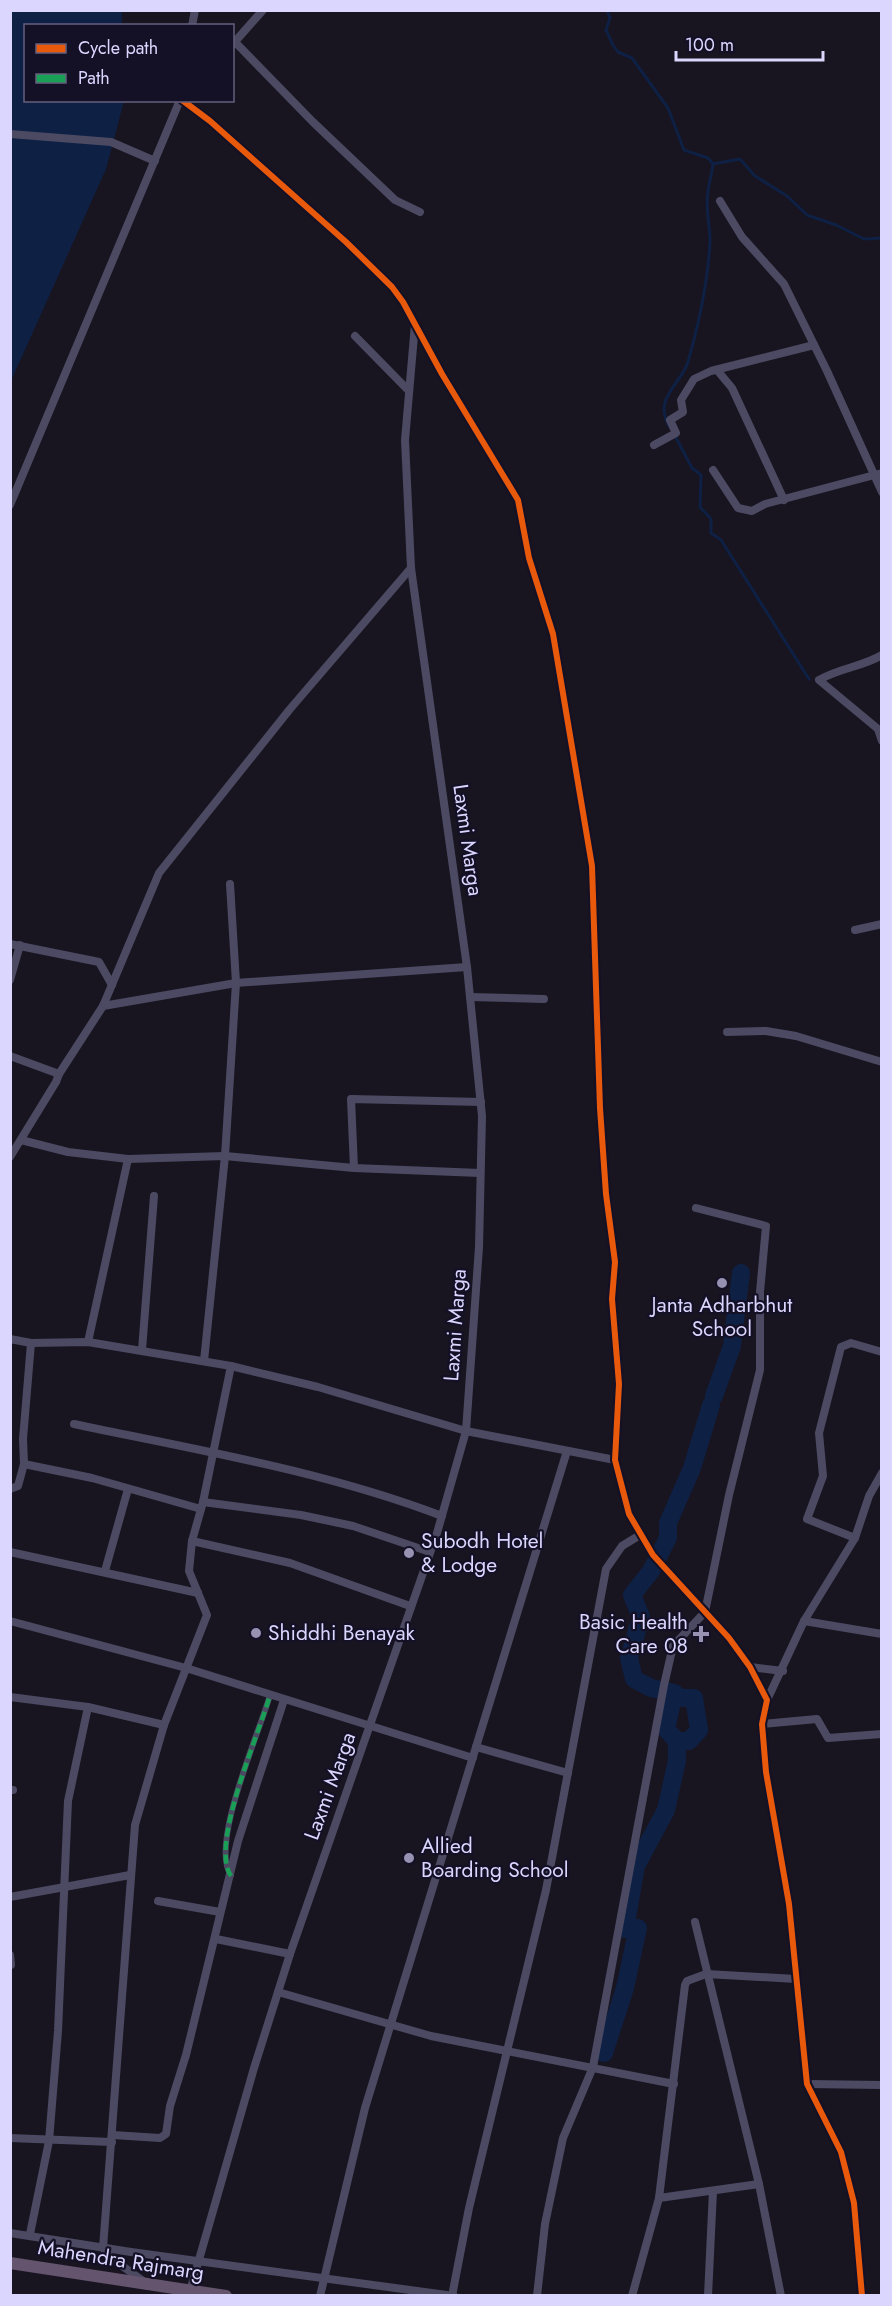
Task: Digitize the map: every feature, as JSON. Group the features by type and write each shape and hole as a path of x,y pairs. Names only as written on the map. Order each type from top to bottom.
{"highway":[{"name":"Mahendra Rajmarg","path":"10,2264 225,2295"}],"street":[{"path":"264,10 234,43 395,200 420,212"},
{"path":"10,505 180,102"},
{"path":"184,102 210,121 367,261 398,294 442,374 518,501 529,558 553,634 592,866 600,1108 606,1194 615,1262 612,1299 619,1384 615,1460 629,1514 653,1555 729,1638 750,1667 767,1700"},
{"path":"10,134 112,143 155,160"},
{"path":"720,201 742,237 784,284 796,314 814,345 878,475 882,492"},
{"name":"Laxmi Marga","path":"190,2291 290,1954 430,1552 466,1431 479,1246 481,1102 467,967 411,568 405,440 415,322"},
{"path":"355,336 409,391"},
{"path":"654,445 676,433 670,420 683,412 681,400 694,379 717,370 814,345"},
{"path":"717,370 732,388 784,500"},
{"path":"713,470 738,508 752,511 878,475"},
{"path":"10,1157 56,1082 58,1074 103,1006 159,873 316,678 411,568"},
{"path":"882,656 846,670 831,673 819,680 878,729 882,741"},
{"path":"204,1361 225,1156 236,983 230,884"},
{"path":"855,930 882,924"},
{"path":"10,944 99,962 112,985"},
{"path":"10,980 20,945"},
{"path":"103,1006 236,983 467,967"},
{"path":"470,997 544,999"},
{"path":"727,1032 766,1031 786,1034 882,1062"},
{"path":"10,1056 58,1074"},
{"path":"354,1168 351,1099 481,1102"},
{"path":"21,1140 68,1152 128,1159 225,1156 354,1168 480,1173"},
{"path":"88,1342 128,1159"},
{"path":"141,1350 154,1196"},
{"path":"537,2295 545,2224 562,2138 593,2067 673,1646 705,1612 729,1495 760,1370 760,1292 766,1226 696,1208"},
{"path":"10,1339 30,1343 88,1342 231,1366 318,1387 466,1431 615,1460"},
{"path":"10,1489 18,1486 24,1464 23,1439 30,1343"},
{"path":"855,1538 807,1519 823,1476 819,1433 841,1347 851,1343 882,1352"},
{"path":"146,2284 110,2257 103,2248 130,1875 135,1825 164,1725 207,1615 189,1571 192,1541 202,1505 231,1366"},
{"path":"74,1424 212,1453 385,1494 442,1516"},
{"path":"320,2295 365,2108 567,1451"},
{"path":"24,1464 202,1505 301,1515 353,1526 430,1552"},
{"path":"862,2295 854,2203 841,2152 807,2084 789,1904 766,1772 762,1724 767,1700 783,1671 804,1621 855,1538 869,1496 882,1473"},
{"path":"105,1571 128,1488"},
{"path":"10,2233 30,2234 103,2248 452,2295 469,2208 546,1890 606,1569 622,1546 640,1534"},
{"path":"192,1541 290,1563 410,1606"},
{"path":"10,1552 198,1593"},
{"path":"10,1621 186,1668 473,1758"},
{"path":"804,1621 882,1634"},
{"path":"750,1667 783,1671"},
{"path":"231,1876 226,1857 230,1812 244,1778 270,1695"},
{"path":"10,1697 88,1707 164,1725"},
{"path":"10,2138 49,2141 160,2138 166,2133 170,2106 216,1939 220,1912 253,1792 284,1700"},
{"path":"30,2234 49,2141 58,2031 68,1801 88,1707"},
{"path":"762,1724 816,1719 828,1738 882,1734"},
{"path":"476,1747 568,1773"},
{"path":"10,1897 130,1875"},
{"path":"158,1901 220,1912"},
{"path":"695,1922 759,2184 781,2295"},
{"path":"216,1939 290,1954"},
{"path":"10,1955 11,1965"},
{"path":"632,2295 659,2199 687,1981 706,1974 796,1978"},
{"path":"278,1992 392,2025 508,2052 674,2084"},
{"path":"807,2084 882,2085"},
{"path":"659,2199 759,2184"},
{"path":"708,2295 713,2191"}],"water":[{"path":"11,11 122,11 122,24 24,24 24,102 124,102 106,169 11,381"}],"waterway":[{"path":"607,10 610,18 606,30 613,45 618,52 632,58 668,108 684,150 708,158 713,164 740,159 755,176 787,196 807,215 836,225 864,239 882,238"},
{"path":"670,428 665,418 664,408 669,393 688,362 705,287 710,241 707,197 713,164"},
{"path":"674,434 692,468 701,475 700,507 711,519 711,533 721,540 809,679"},
{"path":"714,1396 732,1346 741,1273"},
{"path":"604,2053 625,1988 638,1928 625,1929 636,1866 666,1810 677,1761 677,1741 666,1729 674,1693 651,1688 634,1679 629,1658 641,1617 632,1595 651,1571 668,1538 668,1523 692,1468 711,1405"},
{"path":"674,1693 680,1698 694,1698 699,1730 689,1741 677,1741"}],"marked path":[{"path":"231,1876 226,1861 226,1840 231,1815 270,1695"}],"cycle path":[{"path":"185,102 210,121 346,242 392,287 403,302 442,374 518,500 529,558 553,634 592,866 600,1108 606,1194 615,1262 612,1299 619,1384 615,1460 629,1514 653,1555 729,1638 750,1667 767,1700 762,1724 766,1772 789,1904 807,2084 841,2152 854,2203 862,2296"}],"place":[{"name":"Janta Adharbhut School","path":"722,1283"},
{"name":"Subodh Hotel & Lodge","path":"409,1553"},
{"name":"Shiddhi Benayak","path":"256,1633"},
{"name":"Basic Health Care 08","path":"701,1634"},
{"name":"Allied Boarding School","path":"409,1858"}]}
